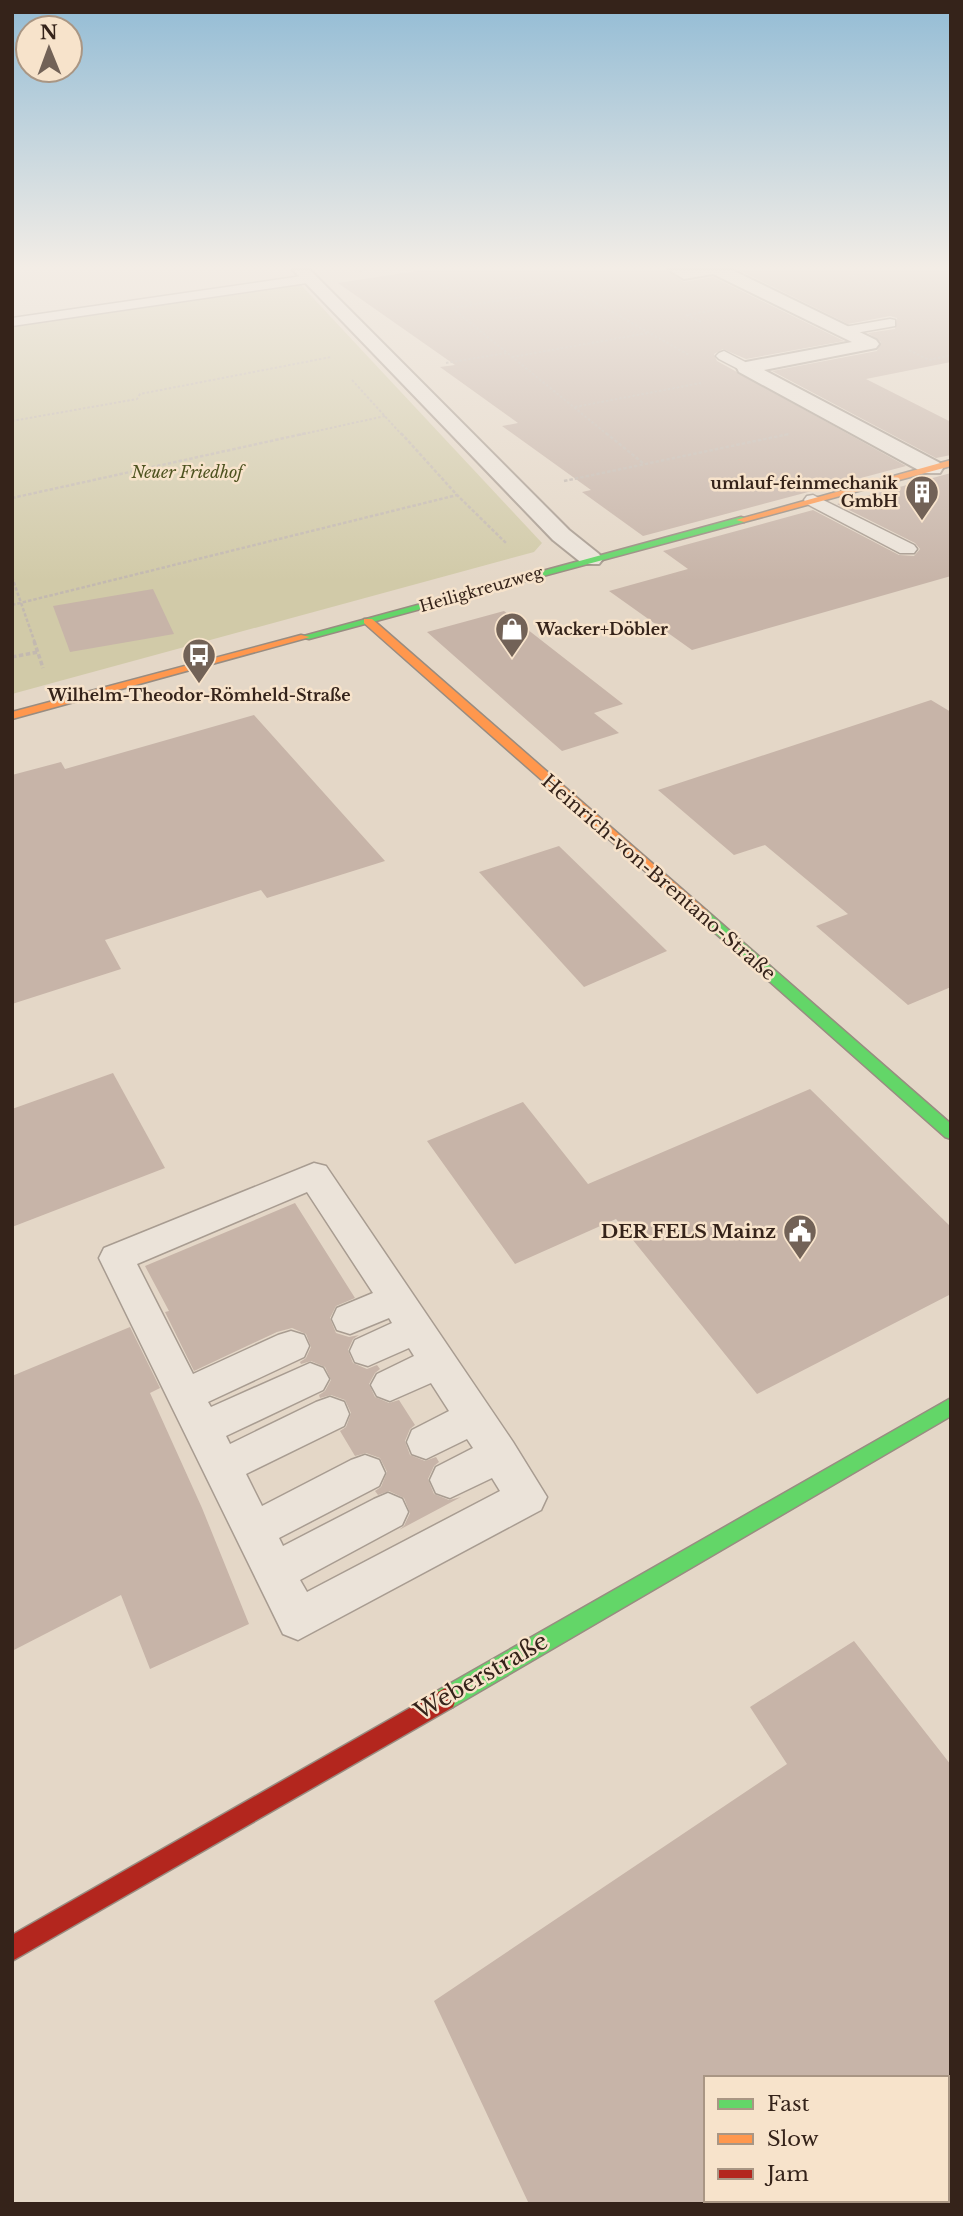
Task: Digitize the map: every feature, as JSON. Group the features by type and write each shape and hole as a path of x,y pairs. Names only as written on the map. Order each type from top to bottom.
{"street":[{"path":"401,373 561,535 591,559"},
{"path":"757,373 941,465"},
{"name":"Heiligkreuzweg","path":"12,716 941,465"},
{"name":"Heinrich-von-Brentano-Straße","path":"368,621 951,1133"},
{"name":"Weberstraße","path":"12,1949 951,1406"}],"lane":[{"path":"813,500 907,549"},
{"path":"314,1175 438,1362 527,1497 298,1619 116,1258 314,1175"},
{"path":"350,1319 406,1313"},
{"path":"368,1351 406,1313"},
{"path":"185,1395 291,1346"},
{"path":"390,1385 438,1362"},
{"path":"202,1429 310,1379"},
{"path":"221,1467 330,1414"},
{"path":"426,1442 474,1417"},
{"path":"450,1479 499,1454"},
{"path":"253,1531 365,1474"},
{"path":"274,1572 388,1512"}],"path":[{"path":"12,421 137,399 140,394 246,373"},
{"path":"532,373 645,464"},
{"path":"349,377 457,495 510,547"},
{"path":"574,407 703,383"},
{"path":"12,498 385,416"},
{"path":"517,491 791,434"},
{"path":"12,605 457,495"},
{"path":"12,577 46,677"},
{"path":"12,657 38,652"}],"green space":[{"name":"Neuer Friedhof","path":"12,373 384,373 542,543 534,552 12,694"}],"building":[{"path":"449,373 739,373 906,466 643,536 582,492 591,490 502,426 518,423"},
{"path":"777,373 894,373 866,379 951,422 951,455 936,458"},
{"path":"951,473 951,576 692,650 609,591 688,569 663,551 813,510 899,555 914,556 920,549 915,543 837,504"},
{"path":"153,589 174,634 70,652 53,606"},
{"name":"Wacker+Döbler","path":"504,611 623,704 594,713 619,733 562,751 427,632"},
{"path":"931,700 951,712 951,987 908,1005 816,926 848,914 765,845 734,855 658,790"},
{"path":"254,715 385,861 267,898 261,890 105,940 121,969 12,1004 12,775 61,762 65,769"},
{"path":"559,846 667,951 584,987 479,872"},
{"path":"113,1073 165,1168 12,1227 12,1109"},
{"name":"DER FELS Mainz","path":"810,1089 951,1227 951,1294 757,1394 616,1219 515,1264 427,1141 523,1102 588,1184"},
{"path":"295,1203 355,1298 336,1306 330,1318 336,1333 349,1337 359,1335 353,1339 348,1350 353,1363 367,1369 377,1365 380,1369 369,1384 375,1397 389,1403 399,1400 415,1425 410,1429 405,1441 410,1455 425,1461 436,1457 439,1462 428,1479 434,1494 449,1500 461,1497 399,1530 410,1513 404,1498 389,1491 378,1495 375,1491 381,1487 387,1472 380,1458 366,1453 355,1456 340,1431 346,1427 351,1413 345,1400 331,1395 320,1398 319,1395 325,1391 331,1380 325,1367 311,1361 301,1364 311,1347 306,1334 292,1328 277,1332 194,1371 165,1312 169,1311 145,1266"},
{"path":"130,1327 160,1388 150,1393 202,1508 249,1624 150,1669 121,1595 12,1651 12,1376"},
{"path":"854,1641 951,1765 951,2078 704,2076 706,2204 529,2204 434,2001 787,1764 750,1707"}],"traffic: fast":[{"path":"305,637 741,520"},
{"path":"702,914 951,1133"},
{"path":"445,1699 951,1406"}],"traffic: slow":[{"path":"741,520 951,463"},
{"path":"368,621 702,914"},
{"path":"12,716 305,637"}],"traffic: jam":[{"path":"12,1949 445,1699"}],"place":[{"name":"umlauf-feinmechanik GmbH","path":"922,522"},
{"name":"Wacker+Döbler","path":"512,659"},
{"name":"Wilhelm-Theodor-Römheld-Straße","path":"199,685"},
{"name":"DER FELS Mainz","path":"800,1261"}]}
